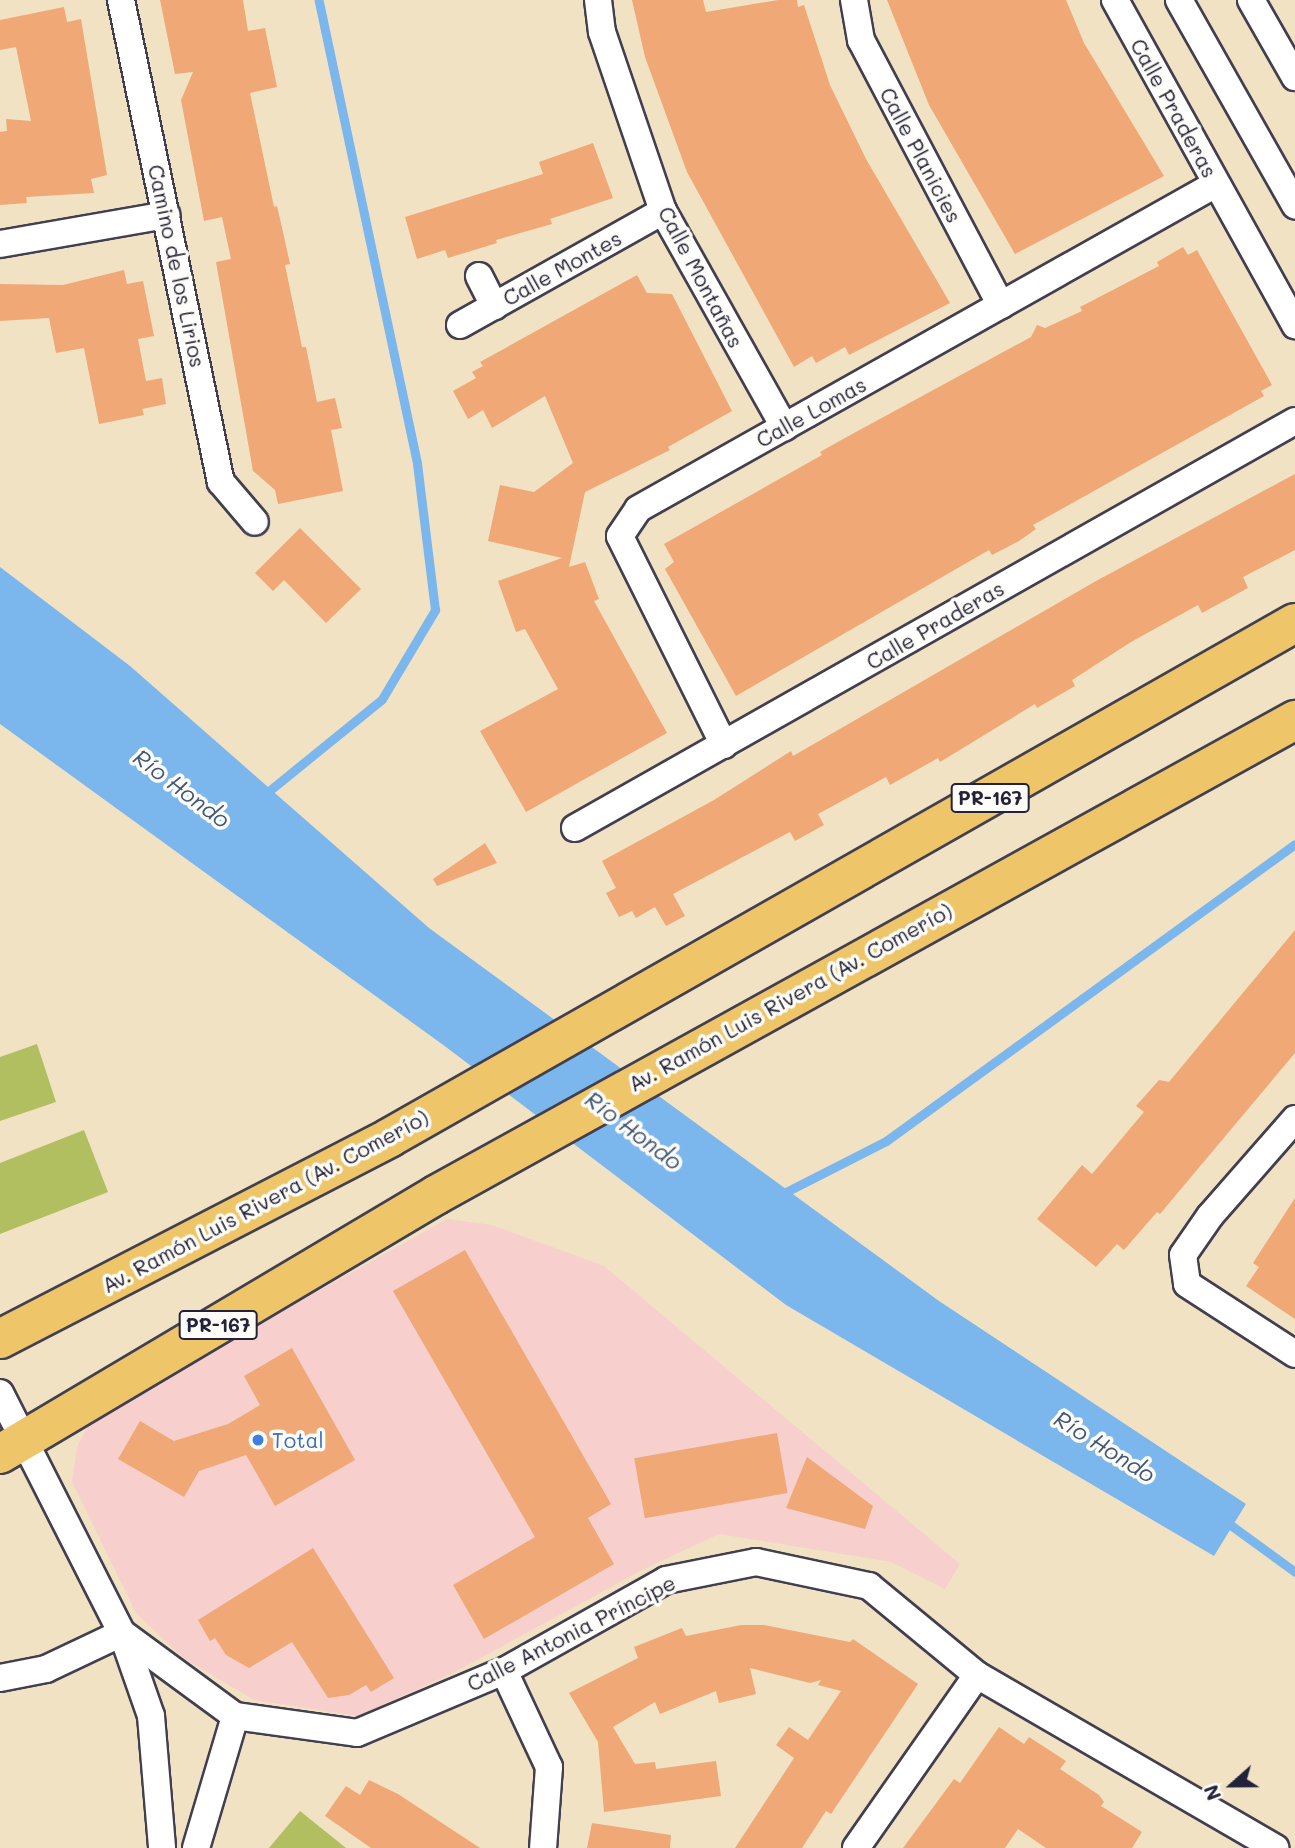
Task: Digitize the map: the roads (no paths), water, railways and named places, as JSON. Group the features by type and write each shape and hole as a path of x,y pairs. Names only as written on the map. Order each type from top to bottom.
{"main road":[{"name":"Av. Ramón Luis Rivera (Av. Comerío)","path":"0,1339 389,1138 684,973 1295,623"},
{"name":"Av. Ramón Luis Rivera (Av. Comerío)","path":"12,1448 436,1195 730,1029 1295,720"}],"street":[{"name":"Camino de los Lirios","path":"121,0 221,482 255,522"},
{"name":"Calle Montañas","path":"598,0 602,32 663,211 784,427"},
{"name":"Calle Planicies","path":"854,0 861,40 1001,305"},
{"name":"Calle Praderas","path":"1115,0 1295,325"},
{"path":"1179,0 1295,205"},
{"path":"1251,0 1295,78"},
{"name":"Calle Lomas","path":"724,745 620,536 638,509 1216,184"},
{"name":"Calle Montes","path":"460,325 663,211"},
{"path":"0,244 166,215"},
{"path":"479,276 494,306"},
{"name":"Calle Praderas","path":"575,828 1295,421"},
{"path":"1295,1119 1210,1216 1183,1255 1187,1284 1295,1354"},
{"name":"Calle Antonia Príncipe","path":"0,1393 12,1448 122,1633 235,1716 357,1733 504,1671 666,1580 756,1562 869,1586 977,1675 1275,1848"},
{"path":"0,1678 46,1668 122,1633 151,1716 162,1848"},
{"path":"504,1671 549,1767 543,1848"},
{"path":"856,1848 977,1675"},
{"path":"196,1848 235,1716"}],"water":[{"name":"Río Hondo","path":"0,567 130,666 429,928 939,1301 1246,1504 1214,1556 786,1305 446,1047 0,724"}],"waterway":[{"path":"264,795 382,699 435,610 417,463 319,0"},
{"path":"780,1195 886,1141 1295,844"},
{"name":"Río Hondo","path":"1232,1526 1295,1572"}],"place":[{"name":"Total","path":"258,1440"}]}
